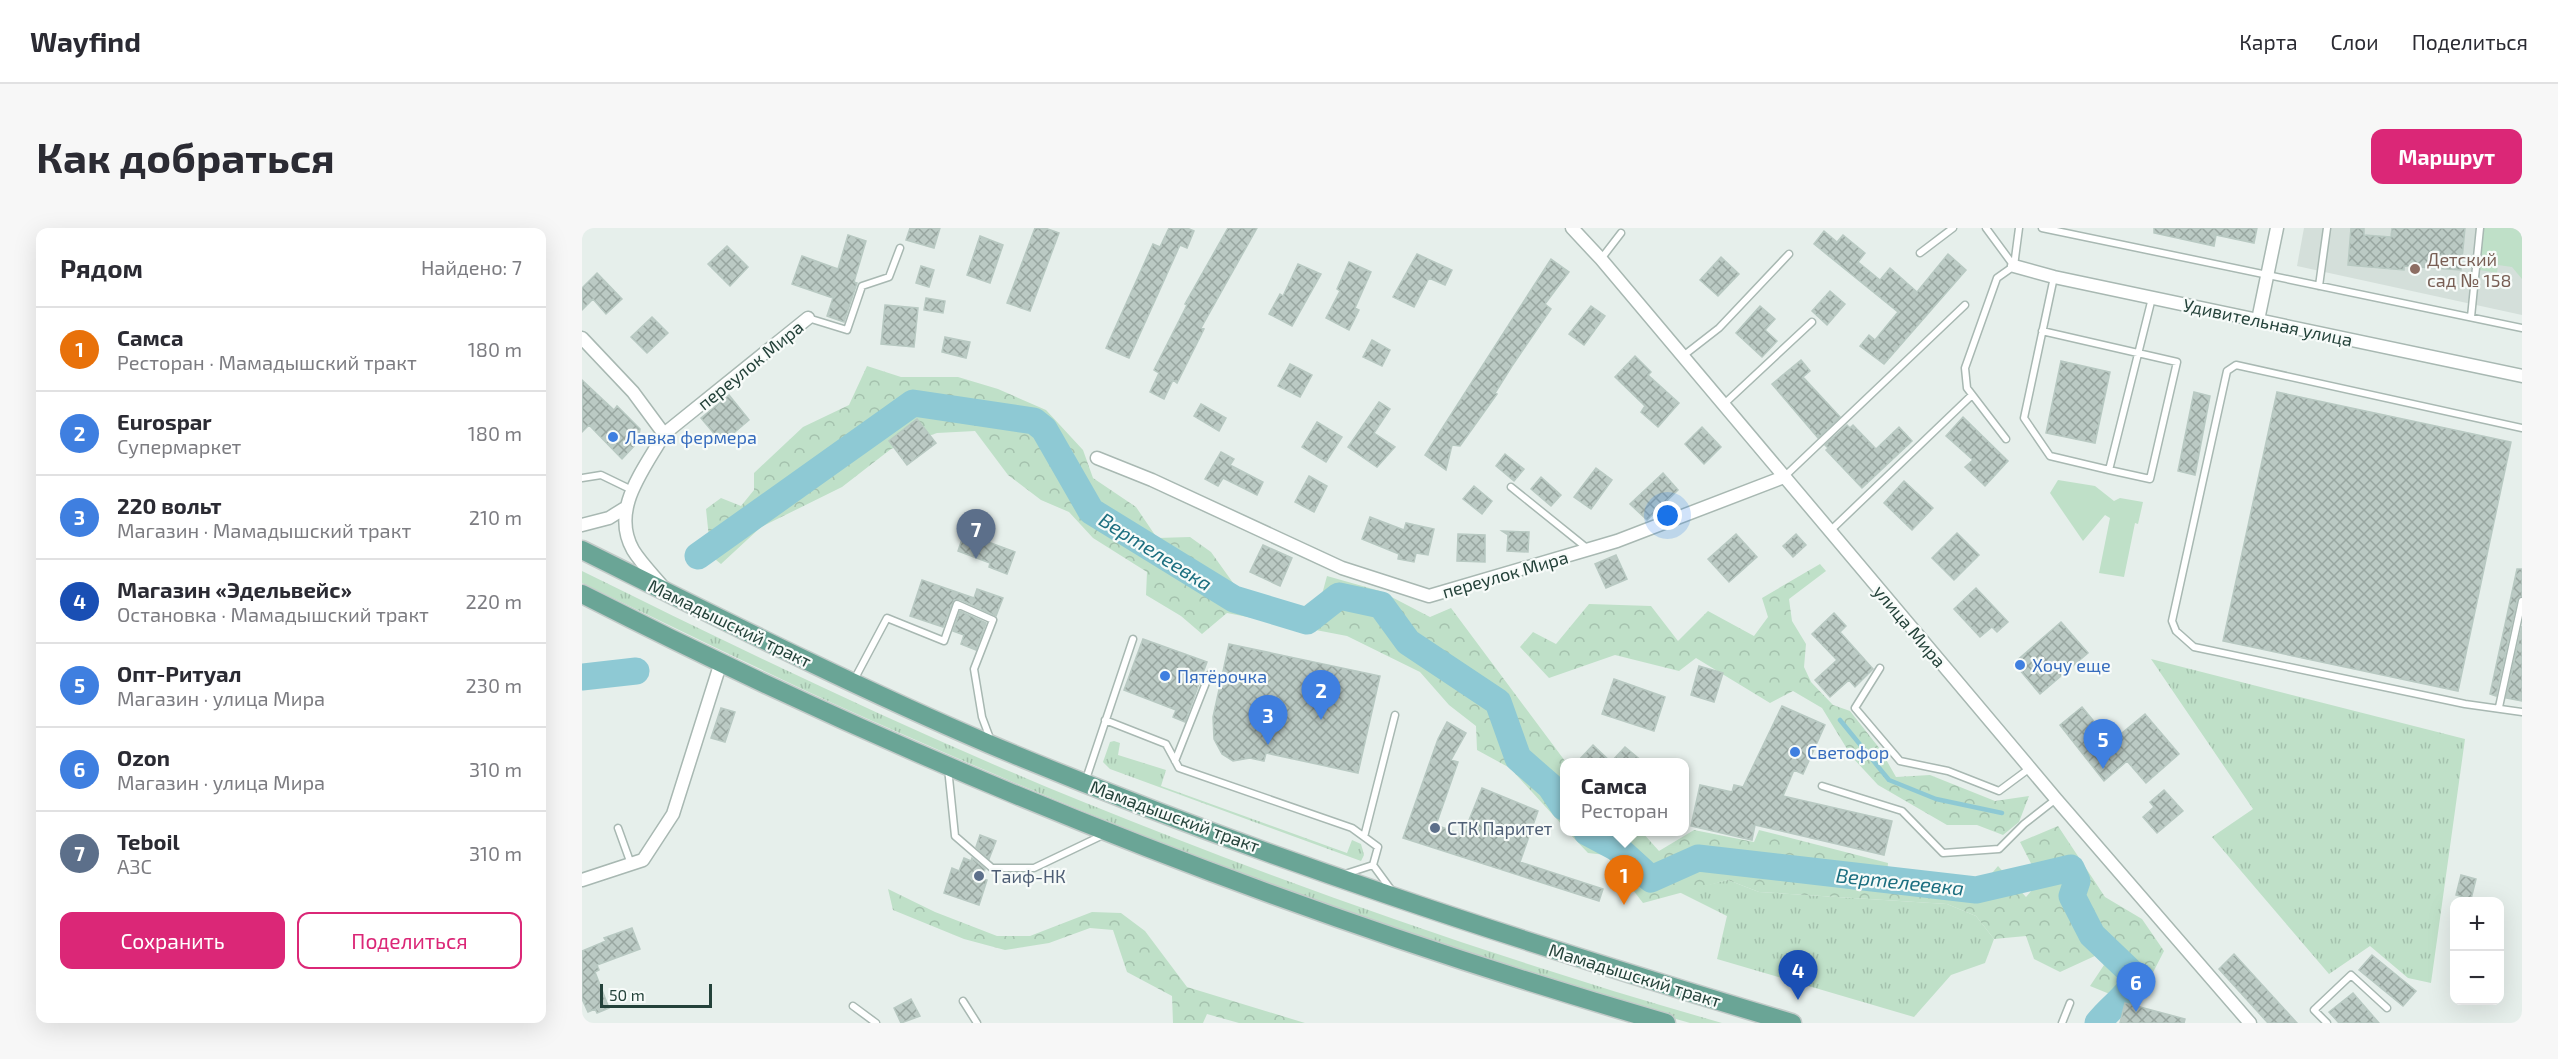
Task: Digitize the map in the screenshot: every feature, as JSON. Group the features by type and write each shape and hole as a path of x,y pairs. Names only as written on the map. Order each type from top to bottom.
{"main road":[{"name":"Мамадышский тракт","path":"582,550 853,683 992,745 1085,783 1397,897 1614,970 1792,1023"},
{"name":"Мамадышский тракт","path":"582,594 796,699 1108,832 1353,924 1550,990 1666,1023"}],"street":[{"name":"улица Мира","path":"1572,228 1601,259 2056,799 2250,1023"},
{"path":"2258,320 2277,228"},
{"name":"Удивительная улица","path":"2014,267 2522,376"},
{"name":"переулок Мира","path":"664,434 808,318"},
{"path":"582,338 633,392 664,434 632,490 625,508 625,526 634,552 668,593"},
{"name":"переулок Мира","path":"1096,458 1162,485 1342,568 1429,596 1617,541 1784,477"},
{"path":"582,525 609,518 625,508"},
{"path":"582,880 637,862 673,814 721,662"}],"lane":[{"path":"1920,253 1953,228"},
{"path":"1986,228 2014,267"},
{"path":"2014,267 2019,228"},
{"path":"2042,228 2522,328"},
{"path":"2319,286 2327,228"},
{"path":"2471,317 2480,228"},
{"path":"1601,259 1621,233"},
{"path":"808,318 847,330 862,286 889,277 900,248"},
{"path":"1683,356 1719,328 1789,254"},
{"path":"2006,439 1967,388 1965,368 1996,278 2014,267"},
{"path":"2042,331 2177,362 2150,479 2050,456 2024,418 2042,331 2054,277"},
{"path":"2109,470 2152,298"},
{"path":"1784,477 1965,304"},
{"path":"1724,405 1812,322"},
{"path":"2522,428 2236,365 2227,371 2172,621 2176,631 2194,647 2465,704 2522,712"},
{"path":"1829,531 1972,395"},
{"path":"582,478 601,475 632,490"},
{"path":"1510,487 1588,549"},
{"path":"2499,707 2522,601"},
{"path":"853,683 888,618 944,641 957,604 993,620 974,669 982,717 992,745"},
{"path":"1085,783 1133,639"},
{"path":"1880,668 1856,708 1900,761 1948,771 1999,791 2030,768"},
{"path":"1175,761 1209,675"},
{"path":"1364,837 1395,715"},
{"path":"1105,720 1166,744 1179,768 1352,828 1378,847 1372,865"},
{"path":"948,764 955,836 992,868 1034,868 1108,832"},
{"path":"1822,786 1902,811 1943,853 1999,849 2024,824 2056,799"},
{"path":"618,828 637,862"},
{"path":"1336,876 1372,865"},
{"path":"1372,865 1397,897"},
{"path":"2327,1023 2314,1010 2351,975 2386,1008"},
{"path":"963,1001 977,1023"},
{"path":"2062,1023 2070,1003"},
{"path":"853,1006 876,1023"}],"shaded area":[{"name":"Детский сад № 158","path":"2304,228 2522,228 2522,315 2297,266"}],"green space":[{"path":"2484,228 2522,228 2522,279 2512,267 2498,265 2497,273 2480,270"},
{"path":"867,366 901,377 958,377 998,389 1046,410 1083,450 1093,478 1136,507 1157,538 1190,537 1211,552 1236,587 1304,613 1321,598 1327,576 1380,591 1430,617 1451,608 1563,758 1560,758 1560,823 1510,768 1477,750 1476,726 1449,705 1420,672 1347,636 1227,613 1202,634 1181,616 1146,595 1147,572 1093,538 1069,512 1041,500 1008,475 975,431 937,433 891,449 842,487 761,527 721,564 699,546 709,538 706,509 721,498 741,506 754,490 754,473 803,427 849,405"},
{"path":"2058,480 2095,486 2114,501 2120,498 2143,502 2138,524 2135,523 2124,577 2099,573 2110,518 2105,515 2083,541 2050,493"},
{"path":"1820,564 1826,571 1789,599 1792,621 1806,644 1804,667 1811,682 1833,705 1850,711 1880,749 1896,777 1930,775 1995,801 2029,796 2019,822 2003,835 1977,825 1947,825 1878,785 1852,757 1822,708 1793,691 1770,703 1696,658 1679,671 1615,655 1549,678 1520,647 1533,632 1556,644 1589,604 1651,606 1678,641 1708,611 1754,636 1768,617 1762,598"},
{"path":"582,571 892,719 1081,801 1239,863 1398,921 1560,974 1722,1023 1690,1023 1590,993 1390,928 1193,855 998,776 821,698 582,583"},
{"path":"2151,659 2465,739 2431,983 2408,978 2370,946 2329,974 2212,837 2253,809"},
{"path":"1110,742 1120,743 1118,755 1166,770 1161,786 1347,853 1352,840 1361,844 1364,855 1361,861 1110,769 1103,762"},
{"path":"2058,826 2105,897 2142,919 2164,951 2143,992 2117,997 2090,986 2104,965 2097,955 2060,972 2034,959 2026,936 1994,939 1976,916 1947,904 1759,892 1728,880 1643,903 1606,855 1588,853 1572,836 1646,836 1659,851 1684,836 1689,836 1689,833 1694,830 1754,842 1759,830 1888,863 1887,876 1982,885 1998,866 2026,897 2040,881 2020,842"},
{"path":"1728,880 1759,892 1947,904 1976,916 1994,939 1985,963 1951,975 1914,1017 1717,959 1727,916 1679,892"},
{"path":"888,889 935,912 997,936 1030,936 1092,912 1121,913 1145,931 1187,987 1305,1023 1239,1023 1207,1014 1203,1023 1173,1023 1172,996 1127,972 1113,930 1090,928 1049,943 1005,950 964,939 893,910"}],"building":[{"path":"910,228 940,228 934,248 906,240"},
{"path":"1035,228 1045,228 1059,233 1030,311 1007,303"},
{"path":"1169,228 1187,228 1194,231 1187,248 1180,245 1129,358 1106,348 1153,244 1160,247"},
{"path":"1228,228 1257,228 1201,328 1204,329 1177,383 1173,380 1164,399 1150,392 1159,373 1154,370 1187,305 1185,304"},
{"path":"2154,228 2257,228 2254,243 2216,235 2214,246 2154,233"},
{"path":"2351,228 2364,228 2364,235 2391,237 2392,228 2465,228 2461,270 2404,266 2404,270 2348,265"},
{"path":"1824,231 1837,242 1843,235 1865,253 1858,262 1880,280 1890,268 1917,292 1948,254 1966,270 1884,364 1860,346 1869,335 1875,340 1898,312 1814,244"},
{"path":"848,235 866,241 854,282 857,283 844,322 827,316 833,298 792,284 802,256 838,269"},
{"path":"980,236 1003,245 990,283 967,275"},
{"path":"727,246 748,267 730,286 708,264"},
{"path":"1417,254 1452,270 1445,285 1429,278 1414,307 1393,297"},
{"path":"1721,257 1739,274 1718,296 1700,280"},
{"path":"1551,259 1569,272 1545,304 1551,309 1512,366 1495,393 1497,394 1460,446 1452,445 1446,470 1425,455"},
{"path":"1349,262 1371,272 1355,308 1359,310 1349,330 1326,318 1340,291 1337,289"},
{"path":"1298,264 1321,274 1292,326 1269,314 1280,294 1283,296"},
{"path":"921,266 934,270 929,287 916,283"},
{"path":"597,273 622,299 606,314 593,299 582,310 582,288"},
{"path":"1830,291 1845,304 1827,325 1812,311"},
{"path":"926,298 945,301 943,313 924,310"},
{"path":"885,305 918,308 914,347 881,344"},
{"path":"1591,306 1605,316 1584,345 1569,334"},
{"path":"1760,306 1775,319 1765,330 1777,341 1762,357 1736,333"},
{"path":"652,317 668,333 647,353 631,337"},
{"path":"945,337 970,342 966,358 942,352"},
{"path":"1372,340 1390,350 1382,366 1363,357"},
{"path":"1635,356 1651,372 1648,375 1679,403 1658,427 1641,412 1645,406 1615,377"},
{"path":"1801,360 1810,371 1803,377 1840,417 1818,438 1772,384"},
{"path":"2061,361 2110,372 2095,443 2046,433"},
{"path":"1290,364 1312,375 1300,397 1278,386"},
{"path":"582,380 614,410 617,406 640,429 638,442 622,459 589,425 582,432"},
{"path":"2194,392 2210,396 2195,475 2178,471"},
{"path":"2277,392 2511,442 2458,691 2223,641"},
{"path":"729,395 749,420 722,443 701,418"},
{"path":"1379,402 1390,409 1374,433 1395,447 1377,467 1348,447"},
{"path":"1201,404 1226,418 1219,431 1194,416"},
{"path":"1963,417 2008,461 1985,486 1965,467 1973,460 1946,436"},
{"path":"917,419 936,443 907,465 889,441"},
{"path":"1317,422 1342,437 1326,462 1302,447"},
{"path":"1847,425 1850,428 1853,425 1876,449 1899,427 1912,441 1862,488 1826,450 1828,448 1825,445"},
{"path":"1702,427 1721,447 1704,464 1685,444"},
{"path":"1221,452 1234,459 1230,465 1263,482 1257,495 1223,478 1218,486 1205,479"},
{"path":"1505,454 1524,469 1514,481 1496,466"},
{"path":"1596,468 1612,480 1591,509 1574,497"},
{"path":"1663,473 1678,490 1647,520 1630,504"},
{"path":"1309,476 1327,486 1314,512 1295,502"},
{"path":"1541,477 1561,495 1551,506 1531,489"},
{"path":"1904,481 1933,508 1912,530 1884,503"},
{"path":"1474,486 1492,501 1482,514 1463,499"},
{"path":"1370,517 1404,530 1406,523 1434,529 1428,555 1416,553 1414,562 1398,559 1399,554 1362,539"},
{"path":"1502,531 1529,532 1528,552 1507,551 1508,535"},
{"path":"964,533 1015,552 1007,574 989,567 990,563 958,551"},
{"path":"1957,533 1979,555 1954,580 1932,558"},
{"path":"1458,534 1485,535 1485,562 1457,561"},
{"path":"1736,534 1757,557 1729,582 1708,559"},
{"path":"1796,534 1806,545 1793,557 1783,546"},
{"path":"1263,545 1292,558 1280,586 1250,572"},
{"path":"1616,555 1627,579 1606,588 1595,564"},
{"path":"2517,569 2522,569 2522,596 2517,600 2496,696 2490,694"},
{"path":"922,580 974,598 977,589 1003,598 996,616 959,599 954,600 943,627 910,616"},
{"path":"1976,588 2008,622 1997,632 1992,627 1980,637 1954,609"},
{"path":"960,611 986,623 976,650 961,644 964,635 953,631"},
{"path":"1834,613 1846,626 1840,632 1873,669 1855,687 1849,680 1830,697 1815,680 1837,660 1812,634"},
{"path":"2061,622 2088,653 2040,694 2014,663"},
{"path":"2522,626 2522,701 2506,698"},
{"name":"Пятёрочка","path":"1143,639 1207,662 1185,722 1173,717 1176,710 1124,690"},
{"path":"1229,644 1380,676 1358,773 1266,753 1264,761 1250,758 1233,761 1222,754 1214,739 1213,717"},
{"path":"1699,666 1723,673 1714,702 1691,695"},
{"path":"1614,679 1665,697 1654,731 1602,714"},
{"path":"1782,706 1825,725 1803,774 1794,770 1783,796 1892,821 1884,855 1755,825 1752,840 1691,826 1700,785 1732,792 1734,785 1743,787"},
{"path":"2082,707 2111,742 2145,714 2179,754 2146,783 2127,761 2104,781 2060,725"},
{"path":"721,708 735,712 725,742 711,738"},
{"path":"1447,722 1466,733 1451,760 1458,762 1436,825 1463,835 1482,788 1538,811 1520,862 1603,889 1599,901 1403,838 1438,739"},
{"path":"1593,745 1607,758 1581,758"},
{"path":"1625,747 1638,758 1615,758"},
{"path":"2164,790 2183,811 2157,833 2143,817 2154,807 2150,802"},
{"path":"980,835 996,841 989,859 976,847"},
{"path":"964,858 971,861 972,858 985,869 982,879 987,880 979,905 944,893 952,868 959,871"},
{"path":"2461,875 2476,879 2472,897 2456,895"},
{"path":"632,928 640,949 597,965 599,970 595,972 609,1008 597,1013 595,1009 588,1012 582,999 582,951 606,941 604,938"},
{"path":"2234,954 2297,1023 2268,1023 2219,969"},
{"path":"2372,955 2416,991 2403,1006 2359,970"},
{"path":"2353,993 2379,1023 2339,1023 2329,1012"},
{"path":"911,999 920,1016 901,1023 894,1008"},
{"path":"2125,1003 2185,1019 2184,1023 2120,1023"}],"waterway":[{"name":"Вертелеевка","path":"698,556 913,403 1034,421 1044,429 1091,511 1234,599 1307,621 1339,596 1381,605 1408,642 1498,702 1518,758 1550,786 1560,801"},
{"name":"Вертелеевка","path":"582,677 636,671"},
{"path":"1840,720 1889,780 1936,799 2002,813"},
{"name":"Вертелеевка","path":"1594,836 1617,848 1651,879 1698,858 1976,890 2071,868 2077,881 2072,896 2092,935 2137,978 2129,991 2098,1023"}],"place":[{"name":"Детский сад № 158","path":"2415,269"},
{"name":"Лавка фермера","path":"613,437"},
{"name":"Teboil","path":"976,559"},
{"name":"Хочу еще","path":"2020,665"},
{"name":"Пятёрочка","path":"1165,676"},
{"name":"Eurospar","path":"1321,720"},
{"name":"220 вольт","path":"1268,745"},
{"name":"Светофор","path":"1795,752"},
{"name":"Опт-Ритуал","path":"2103,769"},
{"name":"СТК Паритет","path":"1435,828"},
{"name":"Таиф-НК","path":"979,876"},
{"name":"Самса","path":"1624,905"},
{"name":"Магазин «Эдельвейс»","path":"1798,1000"},
{"name":"Ozon","path":"2136,1012"}]}
